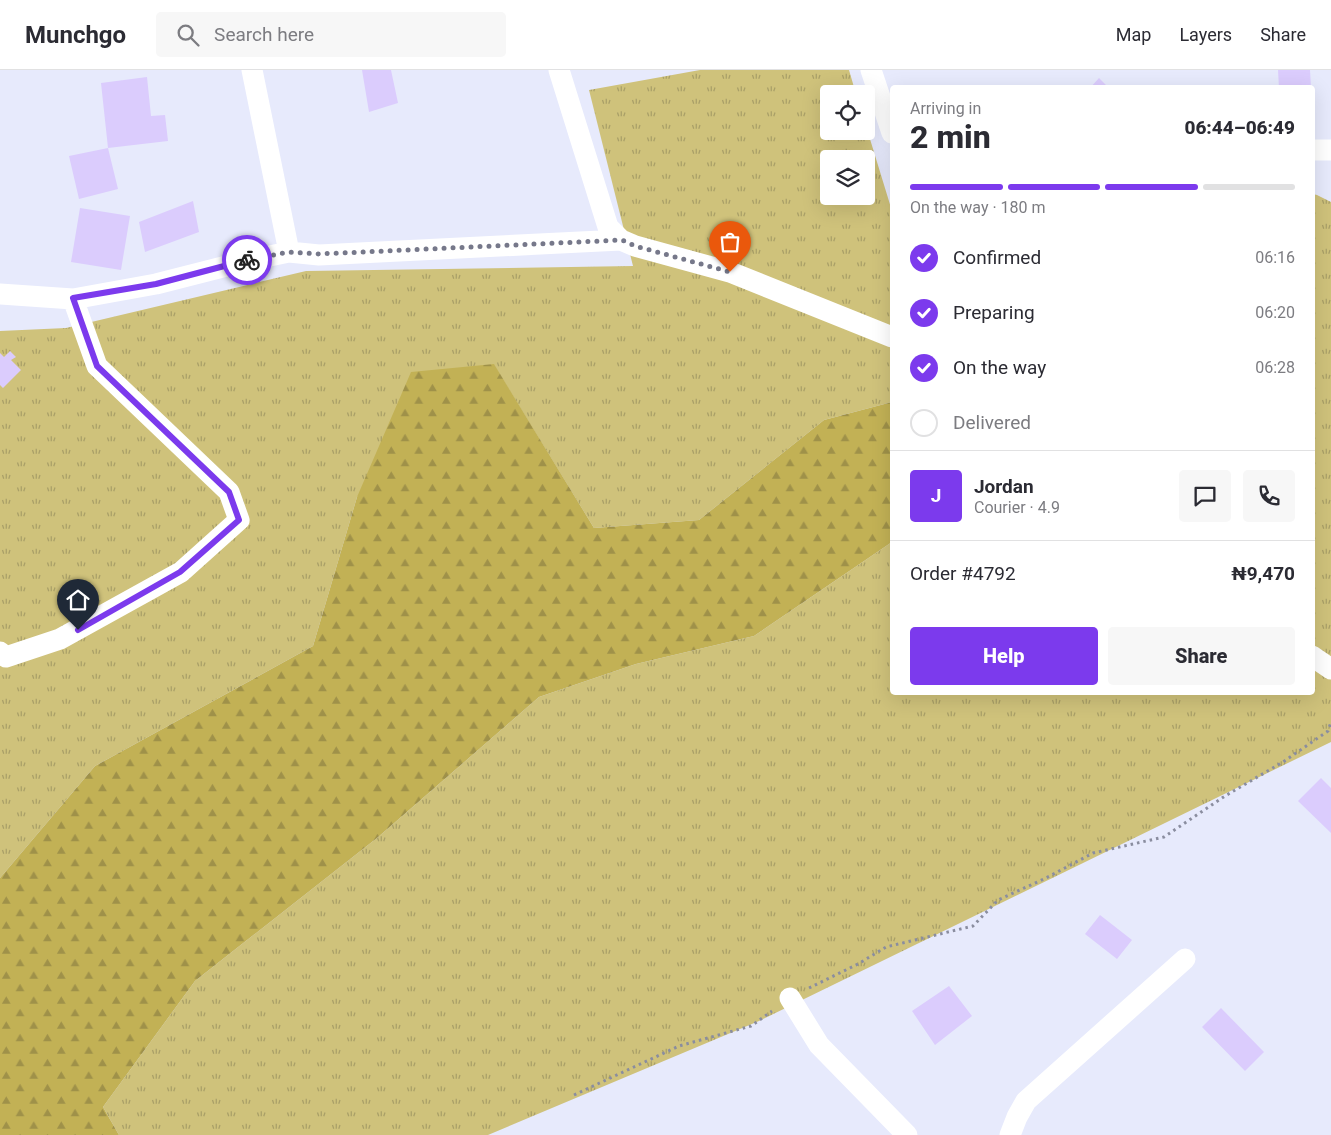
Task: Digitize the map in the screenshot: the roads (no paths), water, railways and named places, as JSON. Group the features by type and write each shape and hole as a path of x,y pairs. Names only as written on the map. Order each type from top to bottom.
{"street":[{"path":"252,70 289,252"},
{"path":"559,70 608,226 622,240 635,246 730,272 890,336"},
{"path":"872,70 890,128"},
{"path":"1315,150 1331,150"},
{"path":"0,294 73,298 156,284 289,252 319,254 622,240"},
{"path":"0,652 6,658 60,640 180,572 239,520 229,492 97,366 73,298"},
{"path":"1315,658 1331,669"},
{"path":"1010,1135 1026,1101 1185,959"},
{"path":"790,998 819,1045 907,1135"}]}
